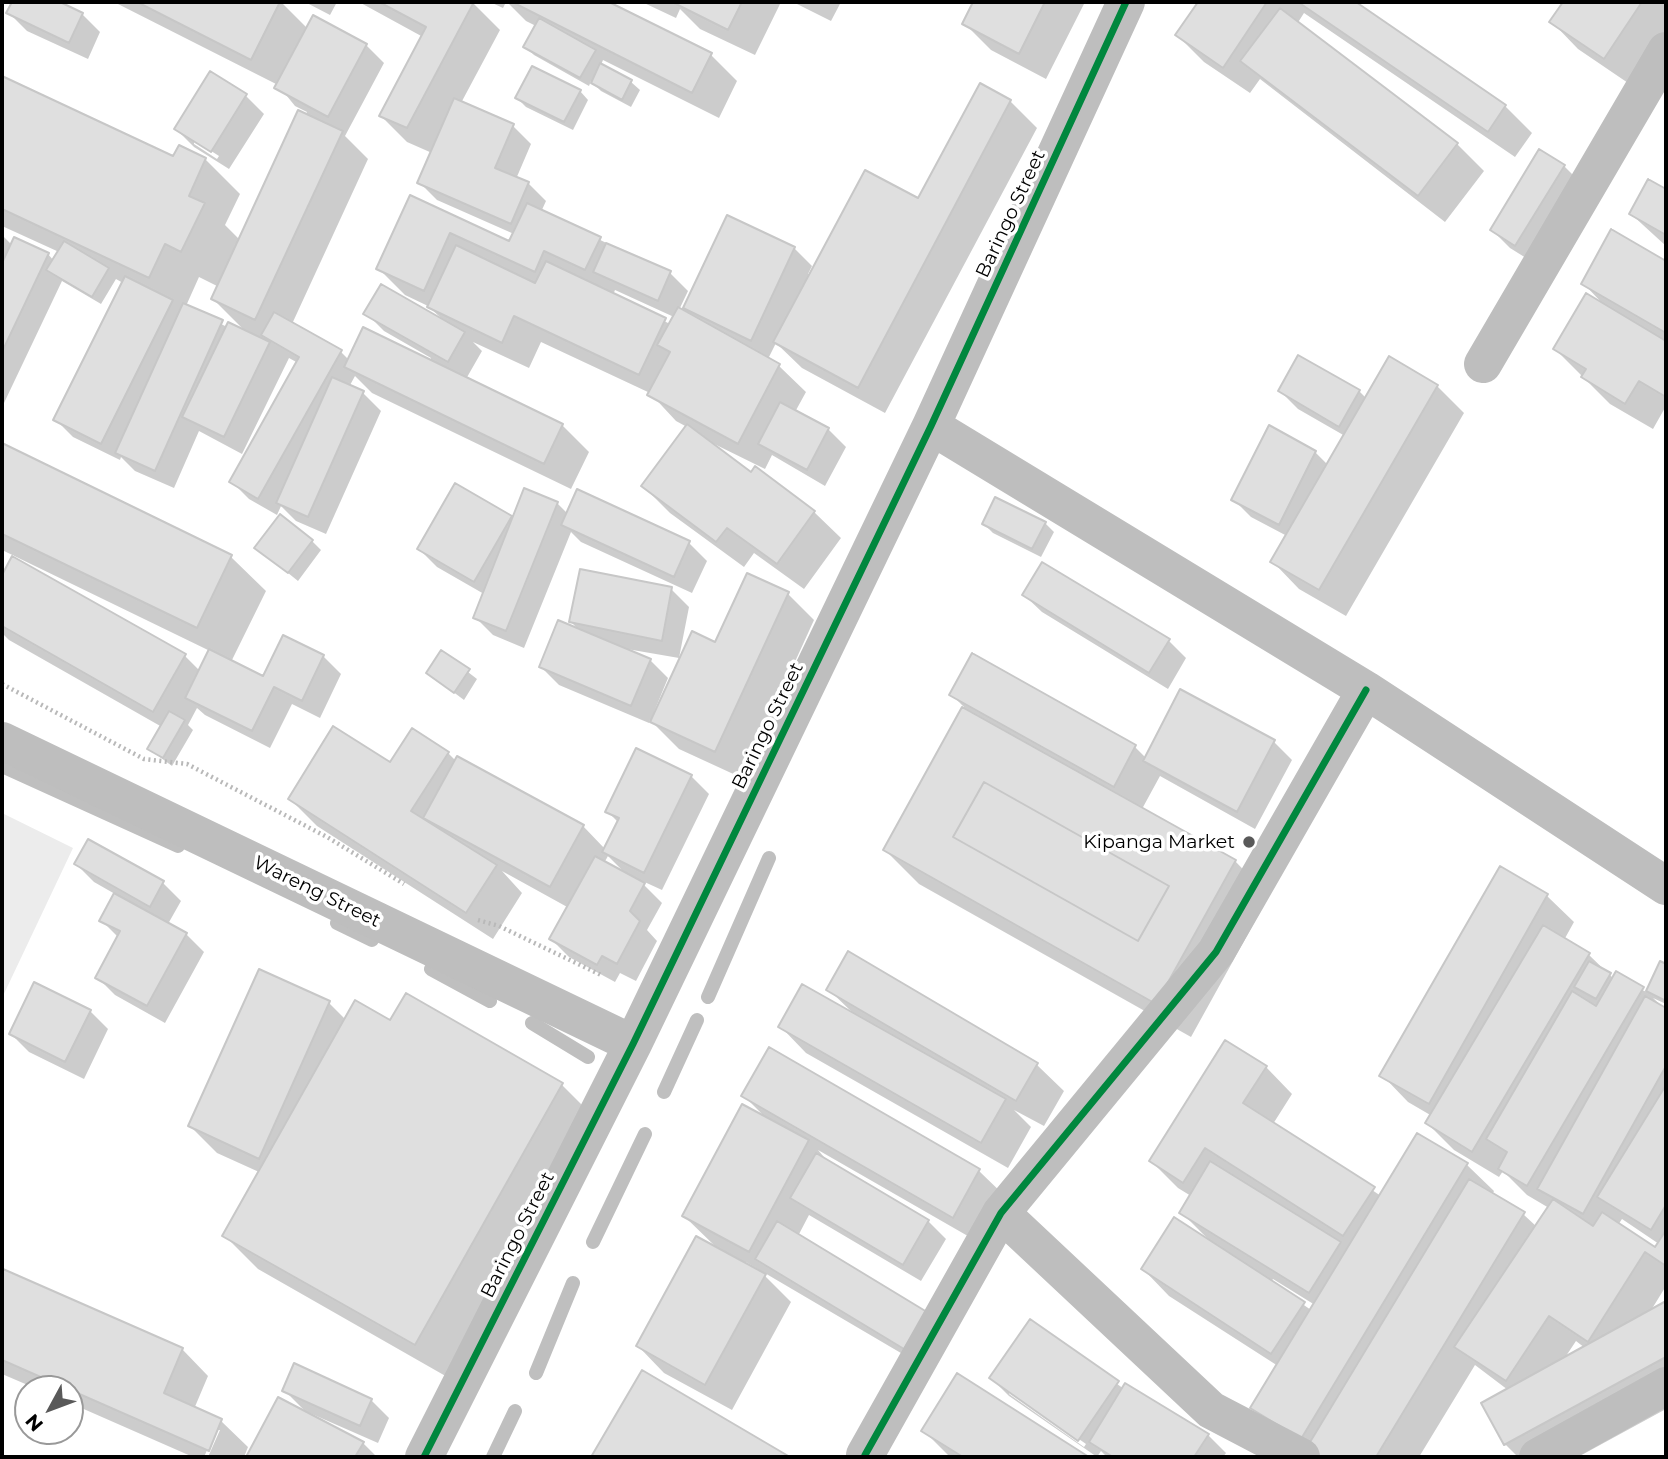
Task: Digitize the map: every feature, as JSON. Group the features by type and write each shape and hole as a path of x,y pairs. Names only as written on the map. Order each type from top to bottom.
{"street":[{"name":"Baringo Street","path":"424,1457 633,1044 931,426 1125,2"},
{"path":"1483,364 1666,51"},
{"path":"931,426 1366,690 1666,886"},
{"path":"865,1455 1001,1213 1216,952 1366,690"},
{"name":"Wareng Street","path":"2,741 633,1044"},
{"path":"1001,1213 1211,1409 1301,1457"},
{"path":"1538,1457 1666,1386"}],"path":[{"path":"2,684 144,758 187,764 327,837 406,885"},
{"path":"475,919 499,926 601,975"}],"shaded area":[{"path":"2,813 73,848 2,998"}],"building":[{"path":"12,2 60,2 83,13 69,43 6,13"},
{"path":"137,2 280,2 251,60"},
{"path":"379,2 474,2 407,128 379,116 426,27"},
{"path":"512,2 609,2 712,53 692,93"},
{"path":"672,2 742,2 728,30"},
{"path":"973,2 1045,2 1019,54 962,24"},
{"path":"1198,2 1267,2 1223,68 1175,35"},
{"path":"1298,2 1356,2 1506,105 1488,132"},
{"path":"1563,2 1642,2 1604,59 1549,22"},
{"path":"1280,8 1458,143 1418,196 1240,61"},
{"path":"313,15 367,44 328,117 274,88"},
{"path":"539,18 596,50 580,78 523,47"},
{"path":"600,63 632,80 622,100 591,83"},
{"path":"532,66 581,90 564,122 515,98"},
{"path":"210,71 247,94 211,152 174,129"},
{"path":"2,76 173,156 179,145 206,158 189,196 205,203 181,252 165,244 149,278 2,209"},
{"path":"980,83 1011,100 858,388 773,342 865,170 918,198"},
{"path":"454,98 514,124 495,168 529,182 511,224 417,183"},
{"path":"298,110 343,131 255,320 211,299"},
{"path":"1539,149 1565,165 1515,246 1490,230"},
{"path":"1648,179 1666,189 1666,235 1629,214"},
{"path":"410,195 509,241 527,203 601,237 585,270 544,251 535,272 450,233 424,291 376,269"},
{"path":"727,215 795,247 751,341 683,308"},
{"path":"1611,229 1666,261 1666,333 1581,284"},
{"path":"14,237 49,253 2,352 2,263"},
{"path":"64,241 109,268 92,297 46,270"},
{"path":"606,243 671,271 658,301 593,272"},
{"path":"456,245 535,283 546,261 666,318 639,375 514,316 502,343 427,307"},
{"path":"125,276 173,300 101,444 53,420"},
{"path":"381,284 465,332 448,362 363,314"},
{"path":"1586,293 1666,341 1666,397 1639,381 1625,404 1581,377 1586,369 1553,349"},
{"path":"183,303 223,320 155,471 115,453"},
{"path":"678,307 780,364 738,444 647,395 670,352 657,345"},
{"path":"274,312 342,350 258,499 229,482 299,357 261,335"},
{"path":"228,322 270,342 224,437 182,417"},
{"path":"363,327 563,424 544,464 344,367"},
{"path":"1298,355 1360,390 1339,427 1278,391"},
{"path":"1389,356 1438,385 1319,590 1270,562"},
{"path":"332,377 364,391 308,517 276,503"},
{"path":"780,402 829,428 807,470 758,444"},
{"path":"687,424 751,472 755,466 815,511 777,564 727,528 716,542 641,486"},
{"path":"1269,425 1316,451 1279,525 1231,500"},
{"path":"2,443 232,555 197,628 2,534"},
{"path":"455,483 512,516 474,582 417,549"},
{"path":"524,488 558,502 506,631 473,618"},
{"path":"577,489 690,541 674,577 561,525"},
{"path":"995,497 1046,522 1032,549 982,524"},
{"path":"280,514 313,540 288,573 254,548"},
{"path":"12,556 186,654 153,712 2,626 2,575"},
{"path":"1042,562 1170,639 1149,673 1022,595"},
{"path":"580,569 672,587 662,641 569,622"},
{"path":"747,573 789,592 715,752 650,722 692,631 715,642"},
{"path":"558,620 651,659 631,706 539,667"},
{"path":"283,635 324,655 302,701 274,687 252,731 185,698 209,649 263,676"},
{"path":"441,650 470,669 454,693 426,673"},
{"path":"972,653 1136,745 1114,787 949,695"},
{"path":"1180,689 1275,740 1237,812 1143,761"},
{"path":"962,707 1236,860 1156,1004 883,850","holes":["984,782 1169,886 1138,941 953,837"]},
{"path":"169,711 185,720 163,758 147,749"},
{"path":"333,726 390,762 412,728 449,752 411,811 497,865 466,913 288,799"},
{"path":"636,748 692,775 644,873 602,852 619,818 605,812"},
{"path":"457,756 584,825 550,887 423,818"},
{"path":"984,782 1169,886 1138,941 953,837"},
{"path":"88,839 164,881 150,907 74,864"},
{"path":"595,856 645,883 630,911 640,921 617,964 602,956 597,965 549,939"},
{"path":"1500,866 1548,894 1429,1104 1379,1076"},
{"path":"114,893 187,933 147,1006 95,978 120,931 99,921"},
{"path":"1543,925 1590,953 1472,1152 1425,1123"},
{"path":"848,951 1038,1063 1016,1101 826,990"},
{"path":"1589,961 1611,973 1596,999 1574,987"},
{"path":"1660,961 1666,964 1666,1001 1646,991"},
{"path":"259,969 330,1001 259,1159 188,1126"},
{"path":"1616,971 1644,987 1527,1186 1498,1169 1507,1152 1486,1139 1572,991 1596,1006"},
{"path":"34,982 91,1010 65,1062 9,1034"},
{"path":"802,984 1006,1099 981,1143 778,1027"},
{"path":"406,993 563,1083 415,1345 222,1236 355,1000 390,1020"},
{"path":"1645,996 1666,1008 1666,1066 1583,1214 1537,1189"},
{"path":"1225,1040 1267,1066 1243,1103 1375,1187 1343,1236 1205,1148 1183,1183 1149,1161"},
{"path":"769,1047 980,1169 953,1218 741,1096"},
{"path":"1666,1085 1666,1205 1651,1230 1597,1197"},
{"path":"742,1104 809,1140 749,1252 682,1216"},
{"path":"1417,1133 1468,1163 1301,1439 1250,1408"},
{"path":"816,1153 929,1220 903,1265 790,1198"},
{"path":"1210,1161 1341,1242 1309,1293 1179,1213"},
{"path":"1469,1179 1525,1212 1376,1457 1313,1457 1304,1452"},
{"path":"1553,1199 1593,1226 1602,1212 1655,1247 1666,1230 1666,1266 1645,1252 1588,1342 1549,1316 1506,1381 1454,1347"},
{"path":"1174,1217 1305,1302 1271,1354 1141,1269"},
{"path":"777,1221 927,1312 904,1349 755,1259"},
{"path":"696,1236 766,1274 705,1385 636,1346"},
{"path":"3,1269 183,1348 164,1393 222,1419 209,1451 84,1396 84,1375 36,1375 2,1360"},
{"path":"1666,1301 1666,1357 1504,1445 1481,1403"},
{"path":"1030,1319 1119,1381 1078,1441 989,1378"},
{"path":"294,1363 372,1399 360,1426 282,1391"},
{"path":"642,1370 790,1457 591,1457"},
{"path":"957,1373 1089,1457 963,1457 921,1431"},
{"path":"1125,1383 1209,1434 1194,1457 1113,1457 1089,1442"},
{"path":"278,1397 364,1442 355,1457 246,1457"}],"waterway":[{"path":"2,766 178,846"},
{"path":"708,997 769,858"},
{"path":"337,923 372,940"},
{"path":"431,969 490,1001"},
{"path":"664,1092 697,1020"},
{"path":"532,1023 588,1057"},
{"path":"593,1242 645,1134"},
{"path":"536,1373 573,1283"},
{"path":"493,1457 515,1411"}],"cycle path":[{"path":"424,1457 633,1044 931,426 1126,2"},
{"path":"865,1455 1001,1213 1216,952 1366,690"}],"place":[{"name":"Kipanga Market","path":"1249,842"}]}
